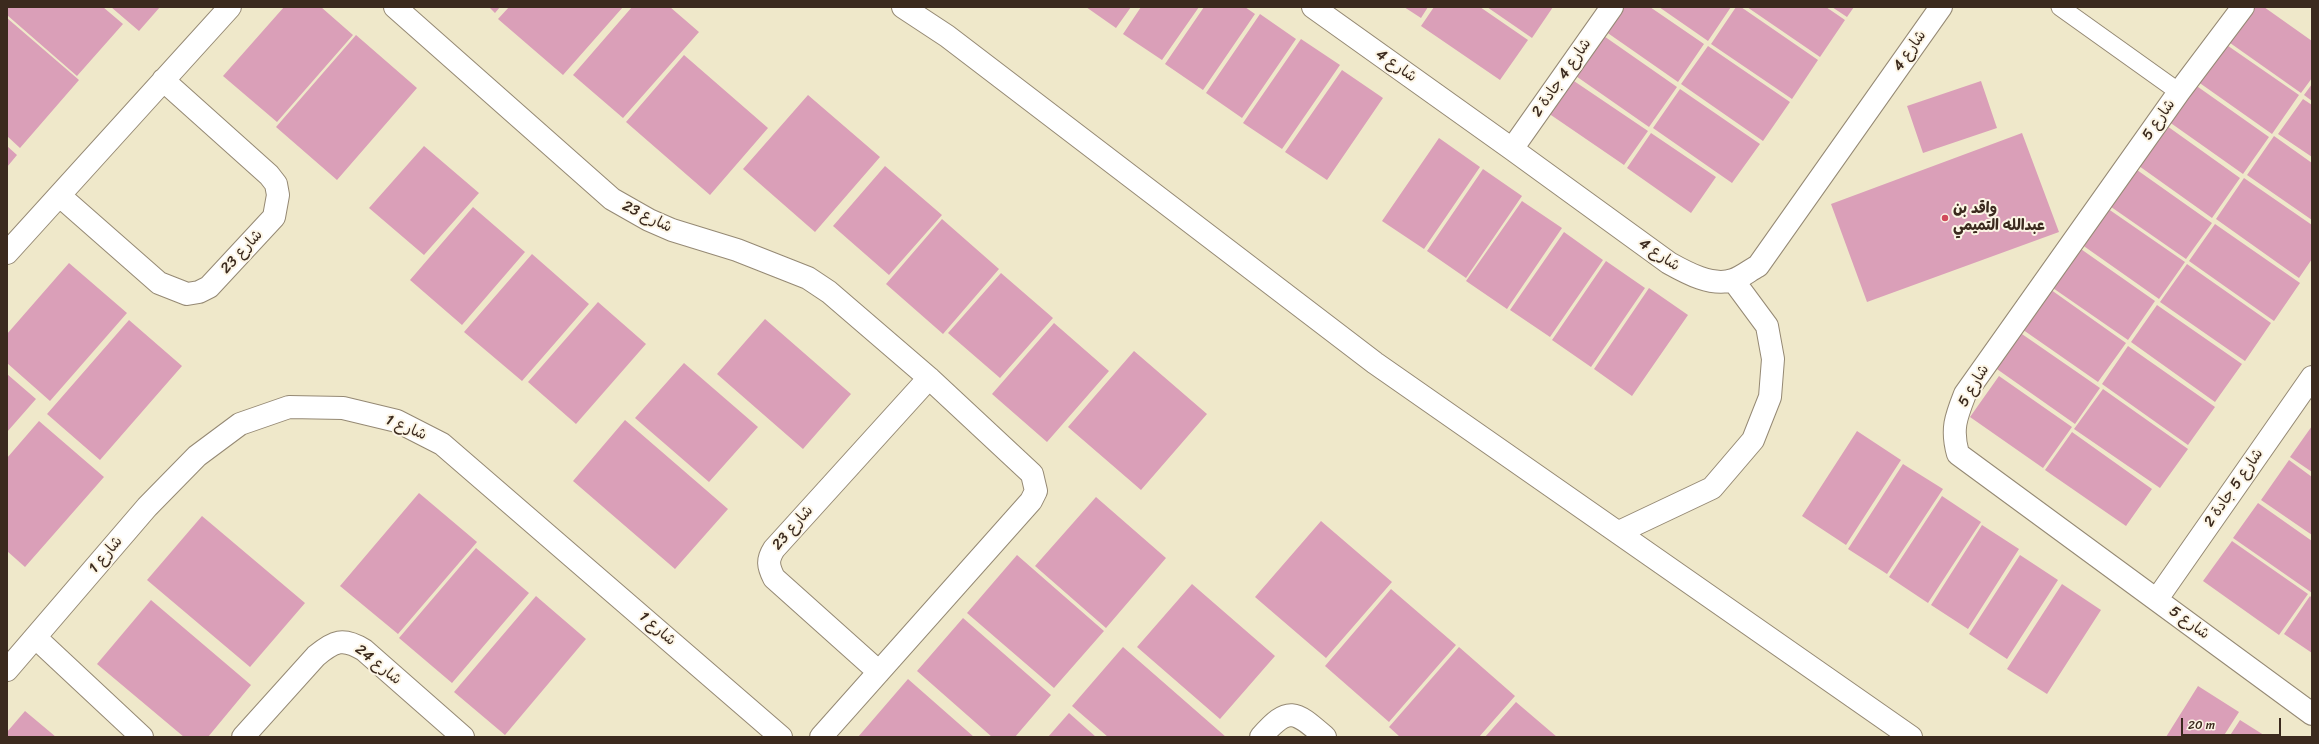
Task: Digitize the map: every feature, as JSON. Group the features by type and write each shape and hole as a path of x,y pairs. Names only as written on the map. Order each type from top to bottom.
{"street":[{"path":"7,253 230,7"},
{"name":"شارع 23","path":"395,7 612,199 649,220 672,230 737,250 808,278 829,292 929,378 1020,461 1032,474 1036,491 1031,501 821,737"},
{"path":"902,7 947,36 1374,363 1619,532 1911,737"},
{"name":"شارع 4","path":"1313,7 1512,149 1669,264 1691,275 1714,281 1733,280 1758,266 1941,7"},
{"name":"شارع 4 جادة 2","path":"1512,149 1612,7"},
{"name":"شارع 5","path":"2243,7 2179,92 1965,394 1955,421 1953,438 1958,454 2312,714"},
{"name":"شارع 23","path":"60,196 159,283 187,294 199,292 209,287 274,218 278,195 276,184 269,175 163,80"},
{"path":"1619,532 1712,488 1753,440 1770,397 1773,359 1767,326 1733,280"},
{"name":"شارع 5 جادة 2","path":"2157,599 2312,377"},
{"name":"شارع 23","path":"879,672 774,578 768,568 768,560 774,549 929,378"},
{"name":"شارع 1","path":"7,670 147,508 197,456 240,424 289,407 343,408 397,421 442,444 781,737"},
{"path":"36,638 142,737"},
{"name":"شارع 24","path":"243,737 316,656 327,647 341,641 353,643 364,650 463,737"},
{"path":"1261,737 1277,720 1284,715 1300,717 1325,737"}],"lane":[{"path":"2060,7 2179,92"}],"building":[{"path":"7,7 103,7 123,24 77,76 7,15"},
{"path":"111,7 160,7 139,31"},
{"path":"284,7 321,7 353,35 277,122 223,76"},
{"path":"489,7 500,7 495,13"},
{"path":"509,7 623,7 563,75 498,19"},
{"path":"632,7 670,7 699,32 623,118 573,75"},
{"path":"1086,7 1131,7 1116,28"},
{"path":"1141,7 1199,7 1162,60 1123,34"},
{"path":"1204,7 1245,7 1255,14 1203,90 1165,64"},
{"path":"1404,7 1428,7 1421,18"},
{"path":"1434,7 1480,7 1528,40 1500,80 1421,26"},
{"path":"1487,7 1553,7 1532,38"},
{"path":"1618,7 1650,7 1704,44 1678,82 1602,29"},
{"path":"1659,7 1731,7 1708,41"},
{"path":"1736,7 1741,7 1818,60 1792,99 1711,44"},
{"path":"1747,7 1826,7 1845,20 1820,57"},
{"path":"1832,7 1854,7 1847,17"},
{"path":"2245,7 2264,7 2312,41 2312,78 2301,93 2223,38"},
{"path":"1260,14 1296,39 1242,118 1206,93"},
{"path":"7,18 79,80 20,148 7,136"},
{"path":"1601,34 1677,87 1649,127 1573,74"},
{"path":"356,35 417,88 337,180 276,127"},
{"path":"1301,39 1340,65 1282,149 1243,123"},
{"path":"2221,41 2299,95 2272,134 2194,79"},
{"path":"1708,46 1790,102 1763,141 1681,84"},
{"path":"684,55 768,128 710,195 626,122"},
{"path":"1342,70 1383,98 1327,180 1285,152"},
{"path":"1571,79 1648,131 1624,165 1548,113"},
{"path":"1981,81 1997,128 1923,153 1907,106"},
{"path":"2191,82 2269,137 2243,174 2165,119"},
{"path":"2312,84 2312,101 2304,95"},
{"path":"1680,89 1760,144 1732,183 1653,128"},
{"path":"808,95 880,157 815,232 743,169"},
{"path":"2303,99 2312,105 2312,157 2278,134"},
{"path":"2160,121 2240,178 2212,218 2132,161"},
{"path":"1651,133 1716,177 1691,213 1627,168"},
{"name":"واقد بن عبدالله التميمي","path":"2022,133 2059,232 1867,302 1831,204"},
{"path":"2274,136 2312,163 2312,220 2247,175"},
{"path":"1439,138 1480,167 1424,249 1382,221"},
{"path":"7,146 17,155 7,167"},
{"path":"424,146 479,193 424,255 369,208"},
{"path":"2130,165 2212,223 2186,259 2104,202"},
{"path":"885,166 942,215 889,275 833,226"},
{"path":"1483,169 1522,196 1466,278 1427,251"},
{"path":"2244,178 2312,225 2312,259 2299,278 2216,219"},
{"path":"1522,201 1562,228 1507,309 1466,281"},
{"path":"2104,206 2185,262 2159,299 2078,242"},
{"path":"473,207 525,252 462,325 410,280"},
{"path":"942,219 999,269 943,334 886,284"},
{"path":"2215,224 2300,283 2274,321 2189,261"},
{"path":"1564,232 1603,260 1550,337 1510,310"},
{"path":"2078,247 2155,301 2128,340 2050,286"},
{"path":"532,254 589,304 522,381 464,332"},
{"path":"1606,261 1645,288 1591,367 1552,340"},
{"path":"69,263 127,313 50,401 7,363 7,334"},
{"path":"2187,264 2271,323 2245,361 2160,302"},
{"path":"1001,273 1053,318 1000,378 948,333"},
{"path":"2047,287 2126,343 2098,382 2019,327"},
{"path":"1649,288 1688,315 1632,396 1594,369"},
{"path":"598,302 646,344 576,424 528,382"},
{"path":"2157,305 2242,364 2215,402 2131,342"},
{"path":"765,319 851,394 803,449 717,374"},
{"path":"129,320 182,366 100,460 47,414"},
{"path":"1054,323 1109,371 1047,442 992,394"},
{"path":"2019,332 2100,388 2075,424 1994,367"},
{"path":"2128,346 2215,407 2188,445 2102,384"},
{"path":"1134,351 1207,414 1141,490 1068,427"},
{"path":"684,363 758,427 709,482 635,418"},
{"path":"7,374 36,399 7,432"},
{"path":"1999,376 2072,427 2043,468 1970,417"},
{"path":"2103,389 2188,449 2160,488 2074,429"},
{"path":"625,420 728,509 675,569 573,481"},
{"path":"39,421 104,477 25,567 7,551 7,458"},
{"path":"2312,426 2312,472 2290,457"},
{"path":"1857,431 1901,460 1846,545 1802,516"},
{"path":"2072,432 2152,489 2126,526 2045,470"},
{"path":"2289,460 2312,477 2312,535 2261,500"},
{"path":"1903,464 1943,489 1887,574 1848,549"},
{"path":"419,493 477,542 398,634 340,586"},
{"path":"1942,496 1981,522 1928,603 1889,577"},
{"path":"1096,497 1166,558 1106,628 1035,566"},
{"path":"2258,503 2312,541 2312,593 2233,538"},
{"path":"202,516 305,603 250,667 147,580"},
{"path":"1321,521 1392,582 1326,658 1255,597"},
{"path":"1982,525 2019,549 1968,629 1931,605"},
{"path":"2232,541 2308,594 2279,635 2203,581"},
{"path":"476,548 529,593 452,683 399,638"},
{"path":"1017,555 1104,631 1054,688 967,613"},
{"path":"2020,555 2058,580 2007,659 1969,634"},
{"path":"1192,584 1275,656 1220,719 1137,647"},
{"path":"2062,584 2101,610 2047,694 2007,669"},
{"path":"1391,589 1456,645 1389,722 1325,666"},
{"path":"536,596 586,639 505,735 454,692"},
{"path":"2310,596 2312,598 2312,653 2284,634"},
{"path":"151,600 251,685 208,737 184,737 97,664"},
{"path":"963,618 1051,695 1015,737 992,737 917,671"},
{"path":"1123,647 1226,737 1108,737 1072,706"},
{"path":"1459,647 1515,696 1479,737 1400,737 1389,727"},
{"path":"908,679 974,737 858,737"},
{"path":"2198,686 2239,712 2223,737 2166,737"},
{"path":"1516,702 1557,737 1485,737"},
{"path":"25,711 56,737 7,737 7,732"},
{"path":"1069,713 1096,737 1048,737"},
{"path":"2240,720 2267,737 2229,737"}],"place":[{"name":"واقد بن عبدالله التميمي","path":"1945,218"}]}
